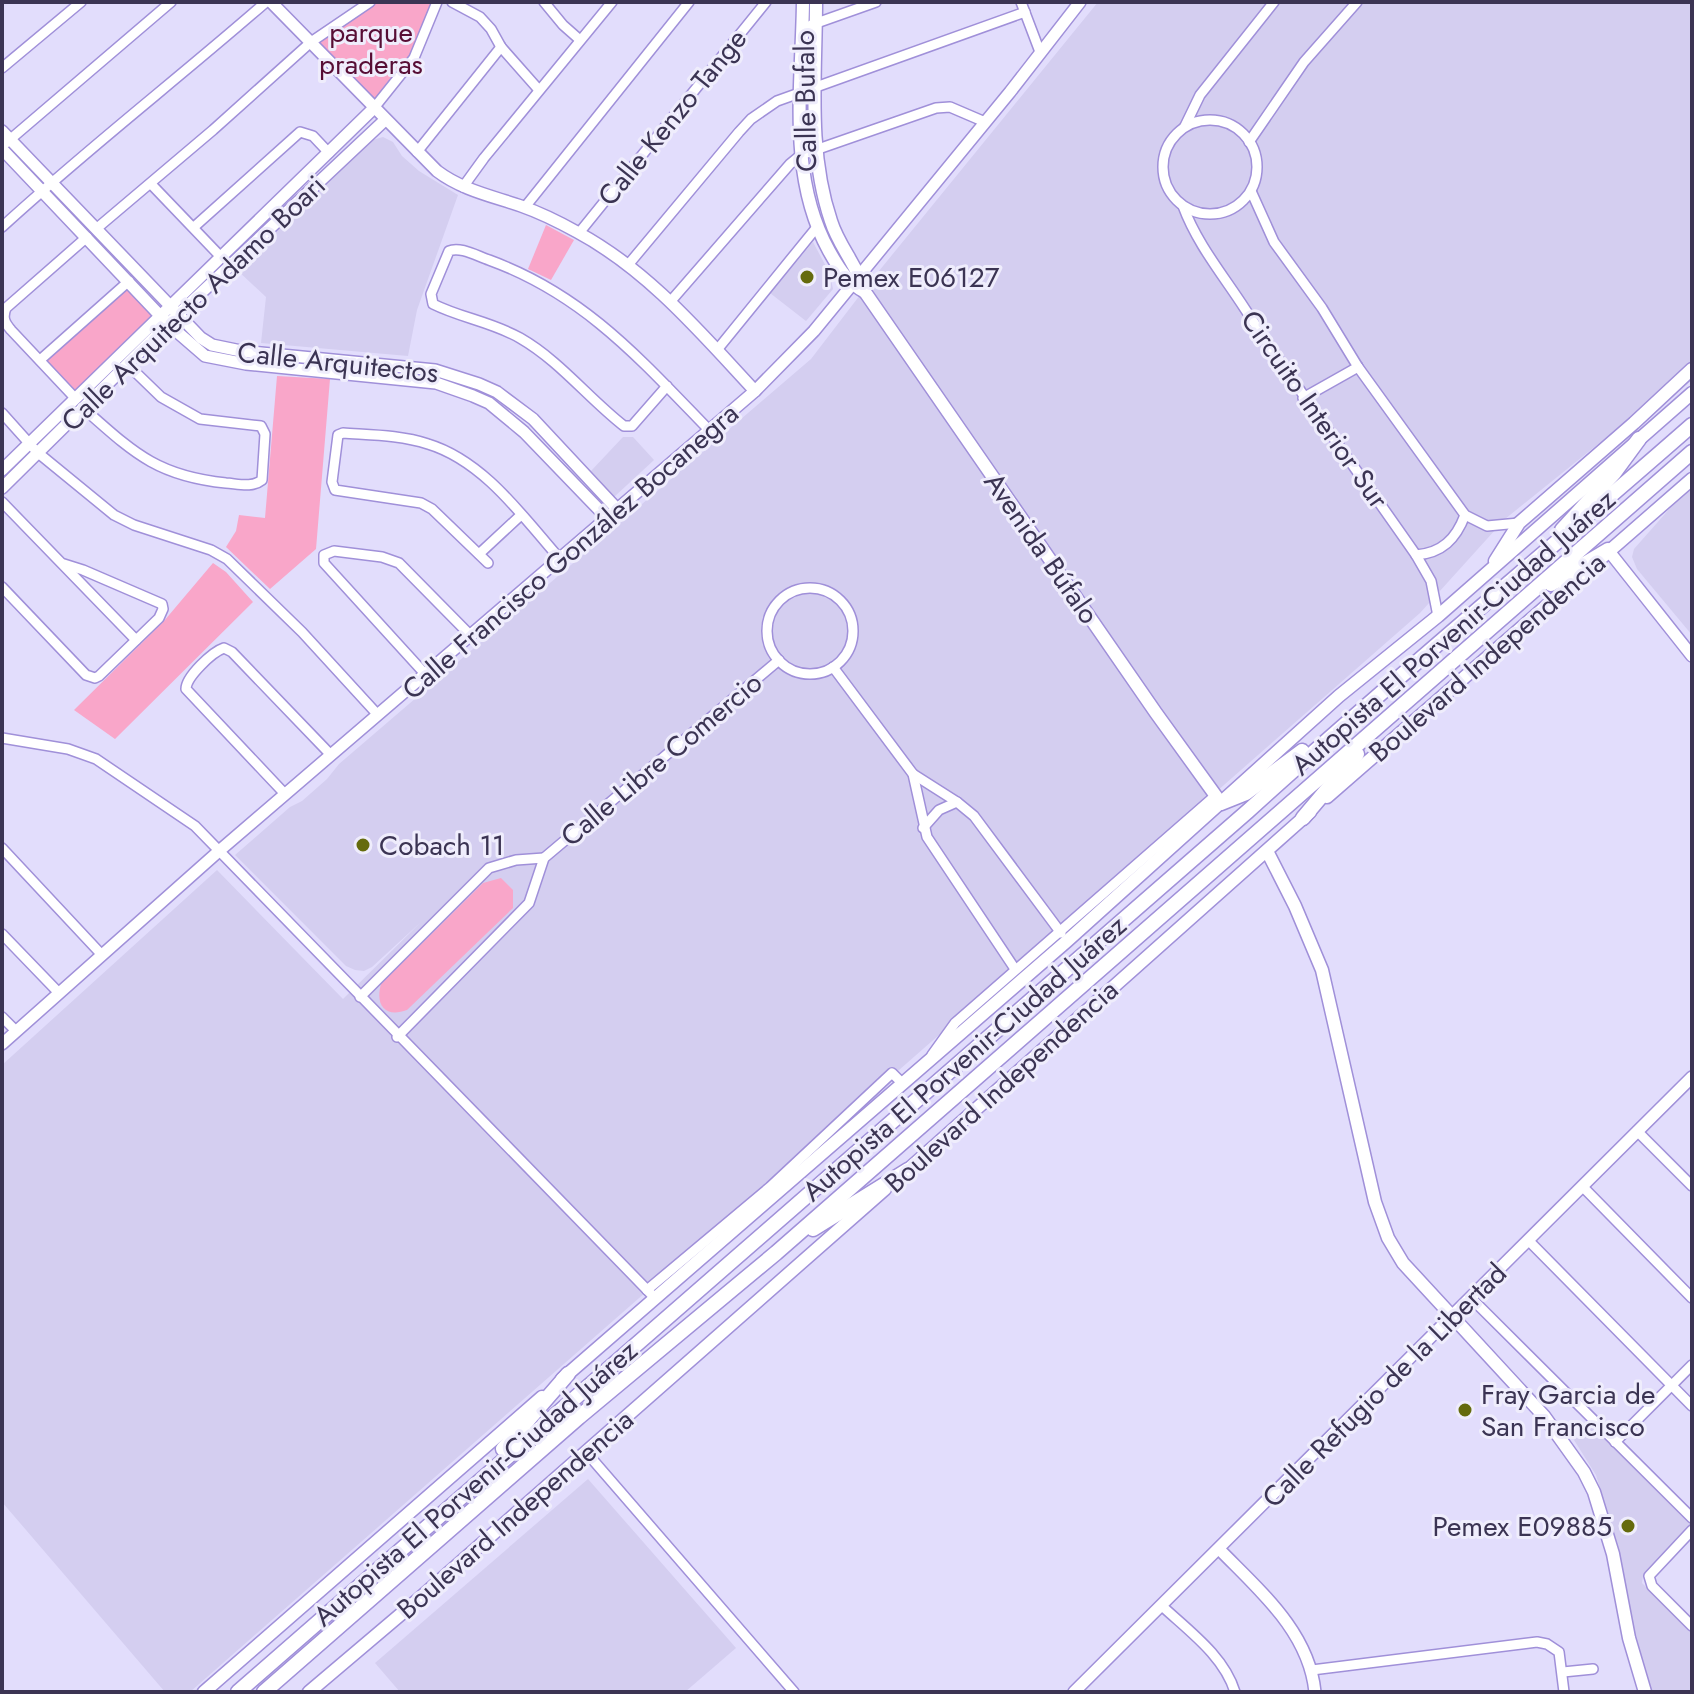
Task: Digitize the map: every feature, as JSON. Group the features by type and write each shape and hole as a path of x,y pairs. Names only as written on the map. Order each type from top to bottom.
{"highway":[{"name":"Autopista El Porvenir-Ciudad Juárez","path":"238,1692 1248,811 1355,714 1692,425"},
{"path":"1549,550 1562,530 1614,473 1639,439"},
{"path":"264,1692 579,1417 776,1253 1692,452"},
{"path":"1519,603 1608,550"},
{"path":"1218,799 1246,793 1355,714"},
{"path":"1303,818 1388,718"},
{"path":"776,1253 908,1170"},
{"path":"466,1490 568,1374"}],"main road":[{"name":"Calle Bufalo","path":"803,2 809,25 816,86 815,149 831,222 860,274"},
{"name":"Calle Bufalo","path":"816,2 809,25 801,93 801,155 817,227 851,285"},
{"name":"Avenida Búfalo","path":"860,274 865,292 1218,799"},
{"name":"Avenida Búfalo","path":"851,285 865,292"},
{"path":"1491,569 1519,523 1692,369"},
{"path":"204,1692 568,1374 651,1294 928,1061 1037,958 1218,799 1438,616 1692,393"},
{"name":"Boulevard Independencia","path":"309,1692 908,1170 1177,928 1692,479"},
{"path":"1267,851 1322,970 1380,1219 1403,1263 1544,1416 1592,1487 1613,1554 1629,1638 1645,1692"}],"street":[{"path":"2,68 81,2"},
{"path":"4,141 171,2"},
{"path":"2,227 269,2 437,171 463,187 525,207 579,233 628,265 670,302 755,391"},
{"path":"128,365 161,397 200,419 258,425 264,429 263,477 258,483 213,482 155,467 124,445 79,403 6,324 4,314 6,308 311,42 370,2"},
{"path":"374,108 414,58 437,2"},
{"path":"452,2 480,17 501,47 539,90"},
{"path":"544,2 580,40"},
{"path":"463,187 612,2"},
{"path":"525,207 689,2"},
{"name":"Calle Kenzo Tange","path":"579,233 766,2"},
{"path":"809,25 876,2"},
{"name":"Calle Francisco González Bocanegra","path":"2,1044 219,851 755,391 814,331 1080,2"},
{"path":"1185,126 1216,121 1240,132 1249,142 1257,166 1251,191 1243,201 1220,213 1207,214 1183,206 1169,190 1163,158 1171,140 1185,126 1200,95 1274,2"},
{"path":"1249,142 1304,62 1357,2"},
{"path":"628,265 751,119 777,101 1023,7 1040,52"},
{"path":"417,152 501,47"},
{"path":"670,302 801,155 936,108 950,107 985,122"},
{"name":"Calle Arquitecto Adamo Boari","path":"79,403 128,365 221,257 374,108"},
{"name":"Calle Arquitecto Adamo Boari","path":"2,488 33,448 169,315 385,120"},
{"path":"194,227 300,132 313,136 329,153"},
{"name":"Calle Arquitectos","path":"4,141 52,182 129,281 169,315"},
{"name":"Calle Arquitectos","path":"4,141 42,191 92,233 205,356 246,364 301,363 435,370 461,377 497,392 517,406 618,510"},
{"path":"151,184 221,257"},
{"path":"1251,191 1274,242 1322,308 1358,367 1465,515 1487,526 1519,523"},
{"name":"Circuito Interior Sur","path":"1183,206 1191,230 1303,398 1416,555 1431,581 1438,616"},
{"path":"717,350 817,227"},
{"path":"667,386 632,426 624,426 552,360 521,338 431,301 447,254 454,249 524,275 585,310 667,386 710,431"},
{"path":"40,360 129,281"},
{"name":"Calle Arquitectos","path":"301,363 436,383 489,403 531,438 608,519"},
{"path":"1303,398 1358,367"},
{"path":"489,403 497,392"},
{"path":"2,413 33,448 114,515 134,525 211,550 227,559 302,632 378,715"},
{"path":"488,563 432,509 421,503 340,492 333,488 338,435 411,439 445,450 480,473 560,559"},
{"name":"Calle Arquitecto Adamo Boari","path":"2,470 33,448"},
{"path":"2,502 136,640"},
{"path":"479,554 521,515"},
{"path":"1416,555 1428,554 1451,541 1465,515"},
{"path":"1608,550 1692,656"},
{"path":"426,675 341,584 324,563 324,555 334,551 382,557 399,563 471,636"},
{"path":"2,587 86,675 95,678 104,673 159,618 162,604 64,564"},
{"path":"816,588 837,597 851,617 853,631 851,645 844,657 833,667 805,673 791,669 779,660 771,648 767,633 771,612 780,600 793,591 816,588"},
{"path":"285,794 186,689 188,679 218,650 224,648 232,652 331,755"},
{"name":"Calle Libre Comercio","path":"397,1037 529,903 544,858 779,660"},
{"path":"833,667 913,774 957,802 983,827 1063,936"},
{"path":"2,738 68,749 96,759 186,819 651,1294"},
{"path":"913,774 923,828 1015,969"},
{"path":"923,828 939,810 957,802"},
{"path":"2,848 102,955"},
{"name":"Calle Libre Comercio","path":"360,997 489,868 516,860 544,858"},
{"path":"2,934 59,993"},
{"path":"928,1061 955,1023 1015,969 1037,958"},
{"path":"2,1017 16,1031"},
{"path":"752,1208 892,1073 902,1083"},
{"name":"Calle Refugio de la Libertad","path":"1074,1692 1692,1077"},
{"path":"1637,1131 1692,1186"},
{"path":"1582,1186 1692,1298"},
{"path":"1528,1240 1692,1406"},
{"path":"1471,1298 1692,1518"},
{"path":"1615,1442 1692,1365"},
{"path":"586,1452 794,1692"},
{"path":"1692,1530 1652,1571 1649,1581 1692,1626"},
{"path":"1220,1550 1283,1616 1312,1670 1315,1692"},
{"path":"1162,1606 1215,1656 1233,1683 1235,1692"},
{"path":"1312,1670 1537,1642 1559,1652 1564,1692"},
{"path":"1563,1672 1593,1669"}],"shaded area":[{"path":"1098,2 1692,2 1692,362 1613,432 1505,519 1420,613 190,1692 165,1692 2,1502 2,1065 217,870 343,999 421,922 372,967 364,971 355,970 346,966 235,855 290,807 302,801 339,764 811,359"},
{"path":"383,137 393,142 402,156 419,171 458,195 417,310 408,356 261,343 266,297 236,269 369,141"},
{"path":"813,242 830,274 833,289 806,321 770,293"},
{"path":"623,437 633,437 654,460 614,497 591,471"},
{"path":"1692,489 1692,635 1637,569 1632,557 1634,549 1672,506"},
{"path":"1592,1424 1692,1523 1643,1576 1642,1583 1692,1633 1692,1692 1652,1692 1641,1660 1611,1525 1596,1475 1574,1440"},
{"path":"588,1479 736,1648 685,1692 400,1692 375,1663"}],"green space":[{"name":"parque praderas","path":"370,2 437,2 423,41 374,108 311,42"},
{"path":"546,225 574,240 551,280 528,269"},
{"path":"129,281 160,315 75,398 40,360"},
{"path":"277,376 330,379 316,549 270,589 226,547 236,531 239,515 265,518"},
{"path":"213,563 226,572 253,602 115,739 74,710 164,621"},
{"path":"501,878 513,890 513,908 407,1010 393,1012 384,1008 379,998 381,984 483,883"}],"place":[{"name":"Pemex E06127","path":"807,277"},
{"name":"Cobach 11","path":"363,845"},
{"name":"Fray Garcia de San Francisco","path":"1465,1410"},
{"name":"Pemex E09885","path":"1628,1526"}]}
